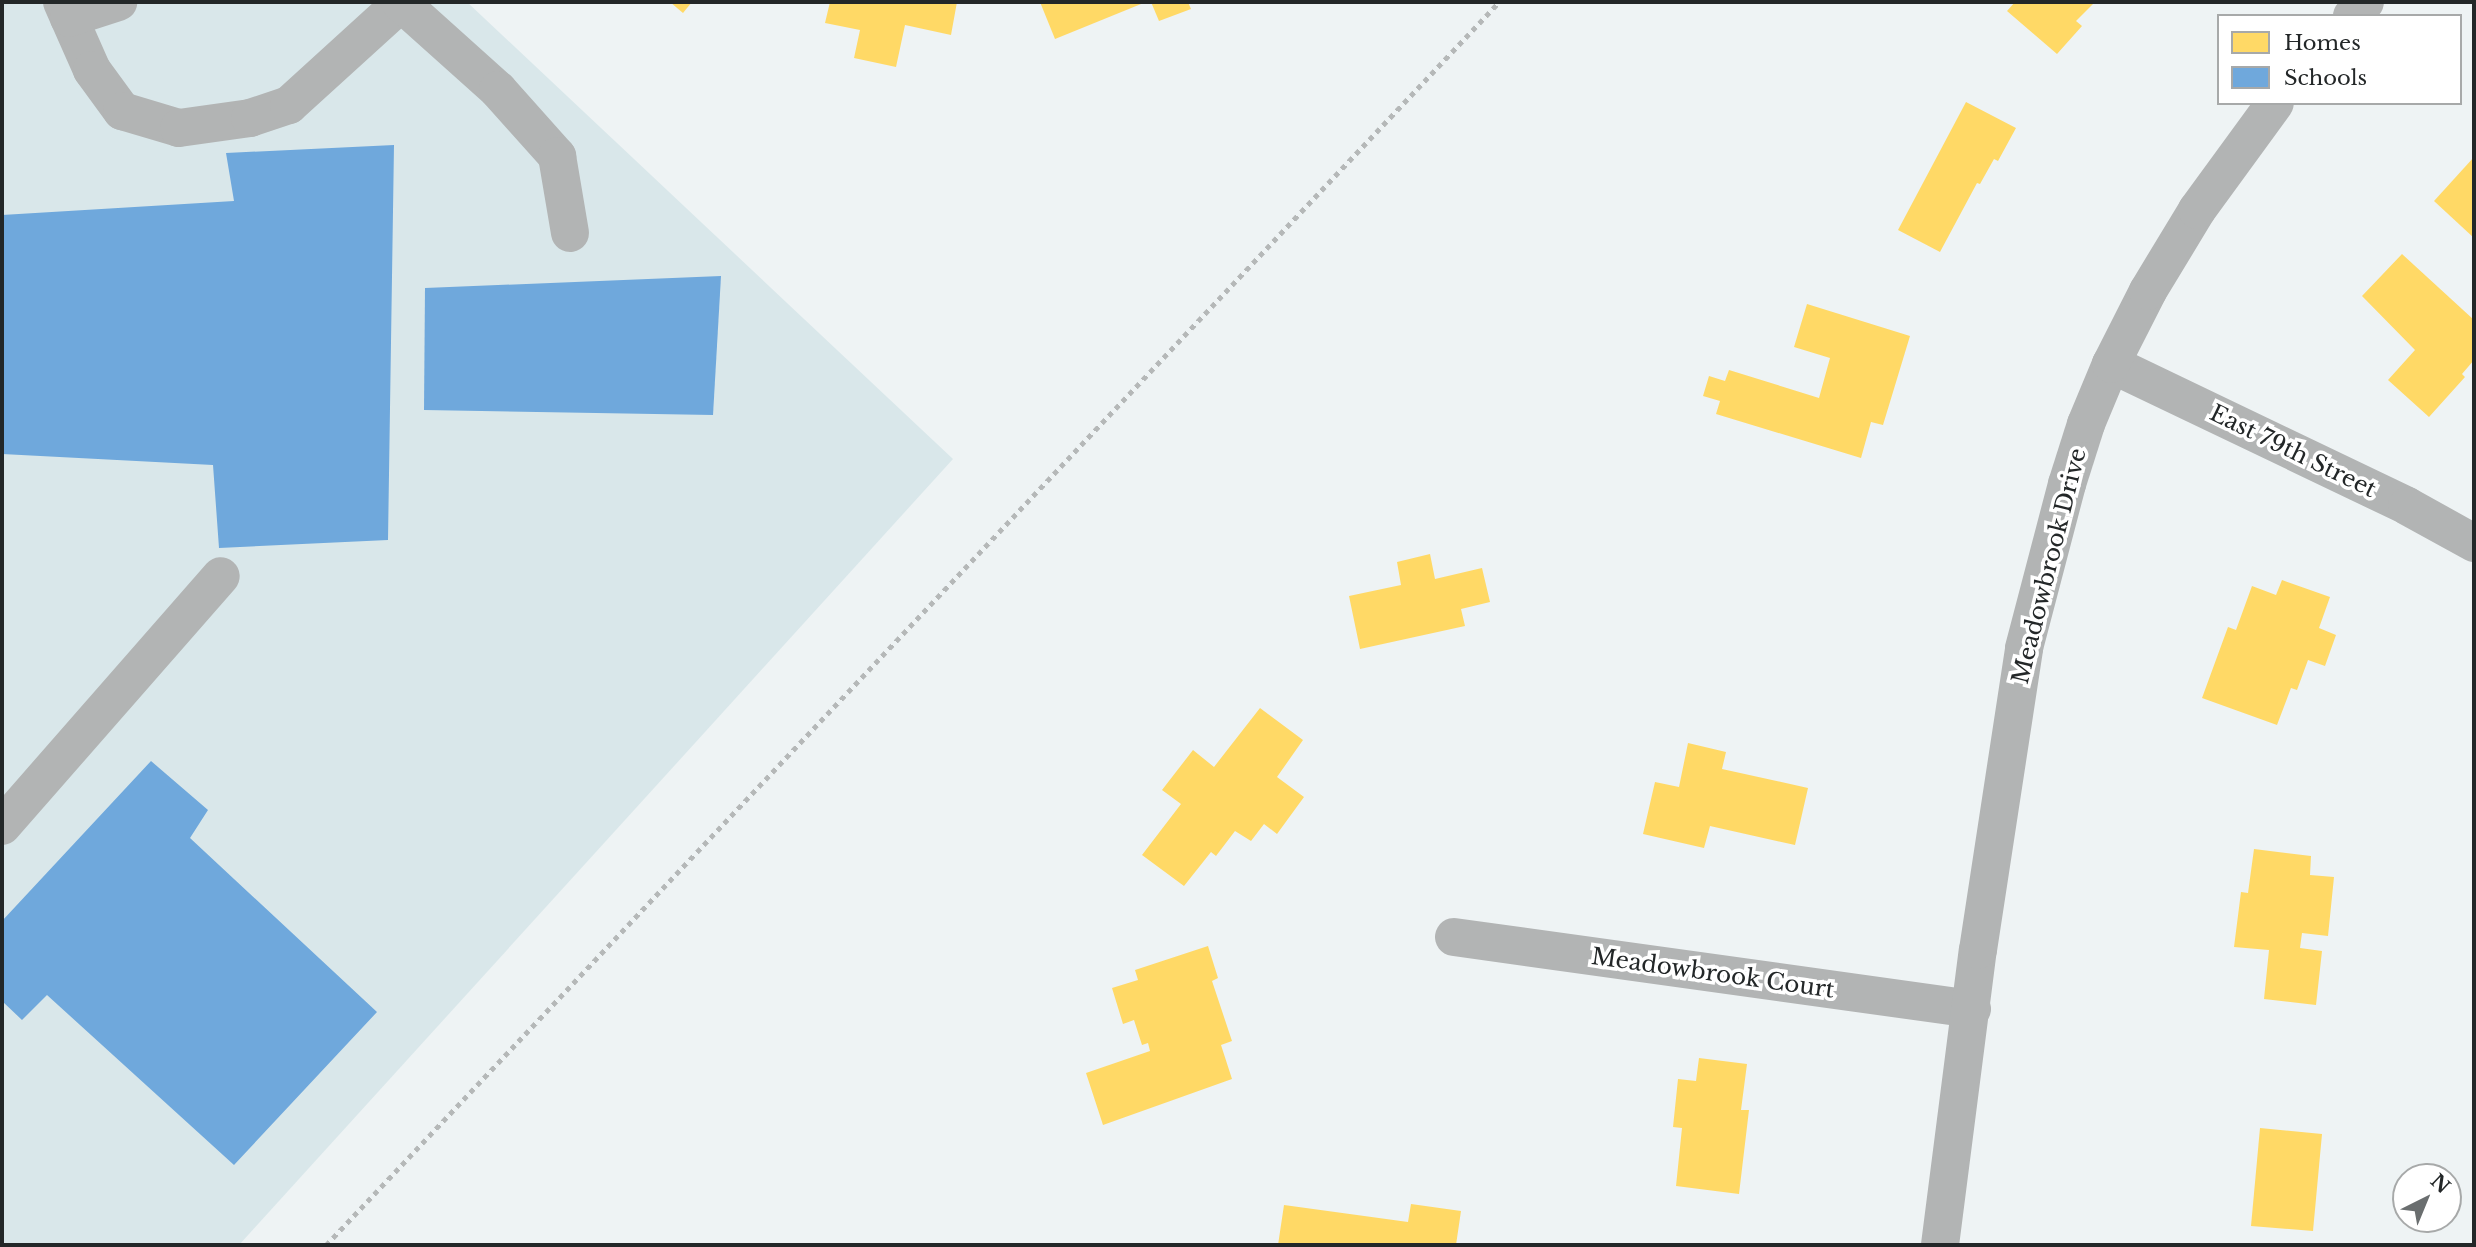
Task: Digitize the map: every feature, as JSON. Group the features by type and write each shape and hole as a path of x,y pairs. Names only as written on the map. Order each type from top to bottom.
{"street":[{"path":"118,2 65,10 92,71 122,111 179,128 250,118 289,105 401,2 498,90 557,156 570,233"},
{"name":"Meadowbrook Drive","path":"1940,1245 1978,950 2024,648 2067,484 2086,424 2110,364 2148,290 2197,210 2274,105"},
{"name":"East 79th Street","path":"2110,364 2407,506 2474,543"},
{"path":"2,825 221,576"},
{"name":"Meadowbrook Court","path":"1454,937 1972,1009"}],"path":[{"path":"327,1245 1499,2"}],"shaded area":[{"path":"2,2 467,2 953,459 239,1245 2,1245"}],"building: Homes":[{"path":"670,2 692,2 683,13"},
{"path":"830,2 957,2 951,35 905,25 896,67 854,58 860,30 825,23"},
{"path":"1040,2 1146,2 1055,39"},
{"path":"1151,2 1188,2 1191,9 1159,21"},
{"path":"2015,2 2095,2 2076,21 2082,26 2057,54 2007,11"},
{"path":"1966,102 2016,128 1998,161 1994,159 1980,184 1977,183 1940,252 1898,230"},
{"path":"2474,157 2474,238 2434,201"},
{"path":"2402,254 2474,320 2474,360 2462,374 2465,377 2429,417 2388,380 2415,350 2362,296"},
{"path":"1807,304 1910,336 1883,425 1871,422 1861,458 1716,414 1720,401 1703,396 1709,376 1725,381 1729,370 1819,398 1830,358 1794,347"},
{"path":"1430,554 1435,579 1482,568 1490,602 1461,609 1465,626 1360,649 1349,596 1401,585 1397,562"},
{"path":"2282,580 2330,597 2319,628 2336,635 2325,666 2308,660 2297,690 2291,688 2277,725 2202,698 2228,627 2236,630 2252,586 2276,595"},
{"path":"1260,708 1303,740 1277,777 1304,797 1277,834 1264,824 1251,841 1235,831 1216,856 1211,852 1184,886 1142,855 1181,804 1162,790 1193,750 1214,767"},
{"path":"1688,743 1726,752 1722,769 1808,788 1795,845 1710,826 1704,848 1643,834 1655,782 1679,787"},
{"path":"2254,849 2311,856 2310,875 2334,877 2328,936 2302,933 2300,948 2322,951 2316,1005 2264,999 2269,950 2234,947 2241,892 2248,893"},
{"path":"1208,946 1218,978 1212,981 1232,1041 1221,1045 1232,1079 1103,1125 1086,1073 1150,1051 1148,1043 1142,1045 1134,1020 1123,1024 1112,988 1138,980 1135,970"},
{"path":"1699,1058 1747,1064 1741,1110 1749,1110 1739,1194 1676,1186 1682,1128 1673,1127 1678,1079 1696,1081"},
{"path":"2260,1128 2322,1134 2313,1231 2251,1226"},
{"path":"1411,1204 1461,1211 1456,1245 1278,1245 1284,1205 1408,1222"}],"building: Schools":[{"path":"394,145 388,540 219,548 213,465 2,454 2,215 234,201 226,153"},
{"path":"721,276 713,415 424,410 425,288"},
{"path":"151,761 208,810 190,838 377,1012 234,1165 47,995 22,1020 2,1001 2,921"}]}
